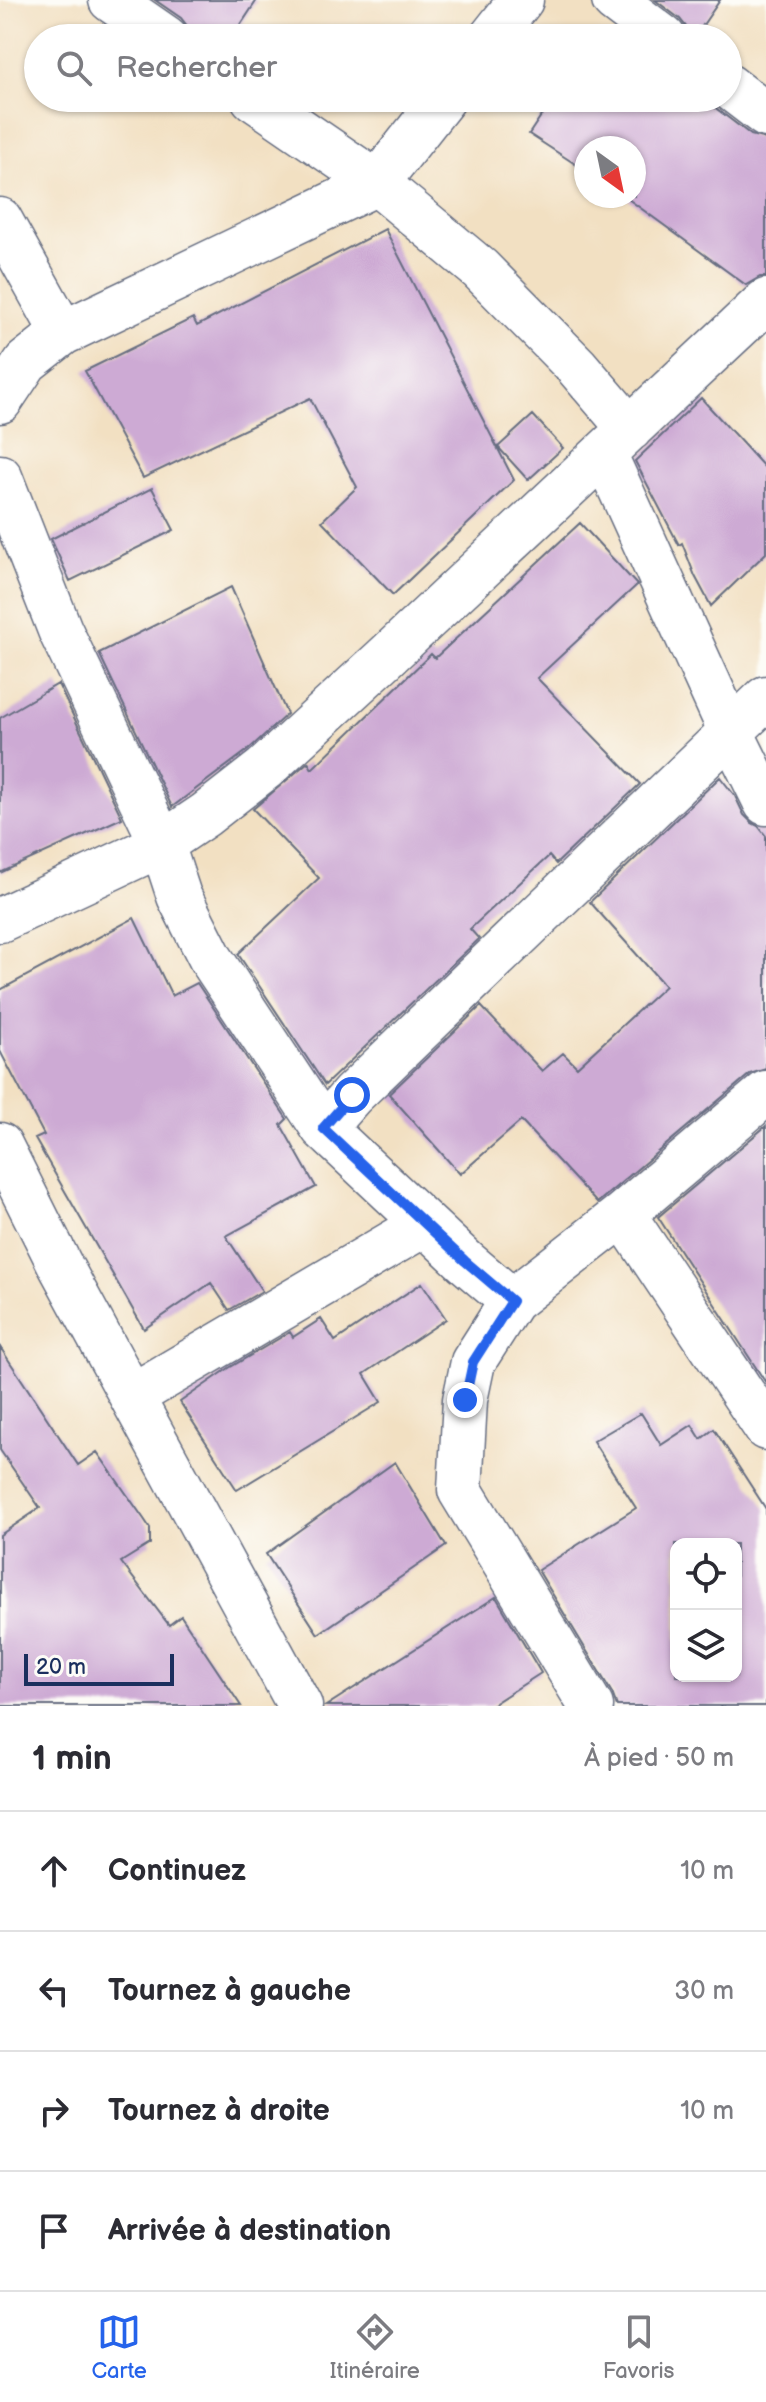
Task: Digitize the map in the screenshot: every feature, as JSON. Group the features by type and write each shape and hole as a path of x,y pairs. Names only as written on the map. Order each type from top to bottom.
{"street":[{"path":"111,0 146,24"},
{"path":"502,24 521,0"},
{"path":"614,0 646,24"},
{"path":"742,97 766,115"},
{"path":"273,112 377,183 490,280 577,367 617,441 730,730 766,803"},
{"path":"0,401 26,362 63,333 377,183 433,112"},
{"path":"0,220 63,333"},
{"path":"0,920 162,844 264,769 766,301"},
{"path":"0,477 60,630 162,844 179,896 211,959 323,1128 512,1301"},
{"path":"323,1128 352,1095 766,698"},
{"path":"591,1706 460,1490 465,1400 473,1362 512,1301 623,1214 766,1093"},
{"path":"0,1145 60,1265 300,1706"},
{"path":"623,1214 766,1428"},
{"path":"132,1396 425,1224"}],"building":[{"path":"155,0 257,0 241,24 186,24"},
{"path":"655,0 720,0 704,24 684,24"},
{"path":"544,112 721,112 751,135 766,139 766,277 746,285 640,208 646,208 646,136 574,136 574,163 529,134"},
{"path":"385,229 514,480 393,595 322,521 357,487 310,398 143,478 85,371 193,318 197,326"},
{"path":"701,398 766,469 766,553 711,606 682,543 679,545 635,461"},
{"path":"533,415 563,448 528,480 498,447"},
{"path":"152,488 174,530 70,581 51,539"},
{"path":"580,523 637,585 537,678 640,784 556,864 549,856 470,929 479,939 325,1085 238,954 319,878 253,809 308,762 312,769 431,654 435,658"},
{"path":"231,587 287,714 248,750 172,807 99,653"},
{"path":"58,684 122,818 0,873 0,718"},
{"path":"720,777 735,796 744,815 766,836 766,1069 750,1074 597,1203 521,1121 460,1174 389,1094 481,1006 542,1071 563,1053 577,1067 665,986 590,902"},
{"path":"134,918 172,996 197,983 287,1119 281,1125 316,1187 226,1236 262,1291 229,1310 211,1283 144,1329 35,1139 44,1135 0,1051 0,990"},
{"path":"766,1126 766,1383 658,1217"},
{"path":"422,1283 446,1319 364,1374 381,1402 237,1490 180,1402 290,1332 293,1337 321,1319 335,1341"},
{"path":"0,1347 78,1465 97,1452 144,1519 150,1528 150,1544 121,1562 169,1625 181,1616 241,1706 0,1706 0,1535 40,1508 0,1450"},
{"path":"641,1413 661,1445 692,1425 701,1439 714,1429 766,1509 766,1706 617,1706 538,1570 636,1508 593,1441"},
{"path":"395,1462 446,1546 318,1634 266,1554"},
{"path":"496,1597 541,1673 490,1706 326,1706"}],"route":[{"path":"352,1095 323,1128 512,1301 473,1362 465,1400"}]}
